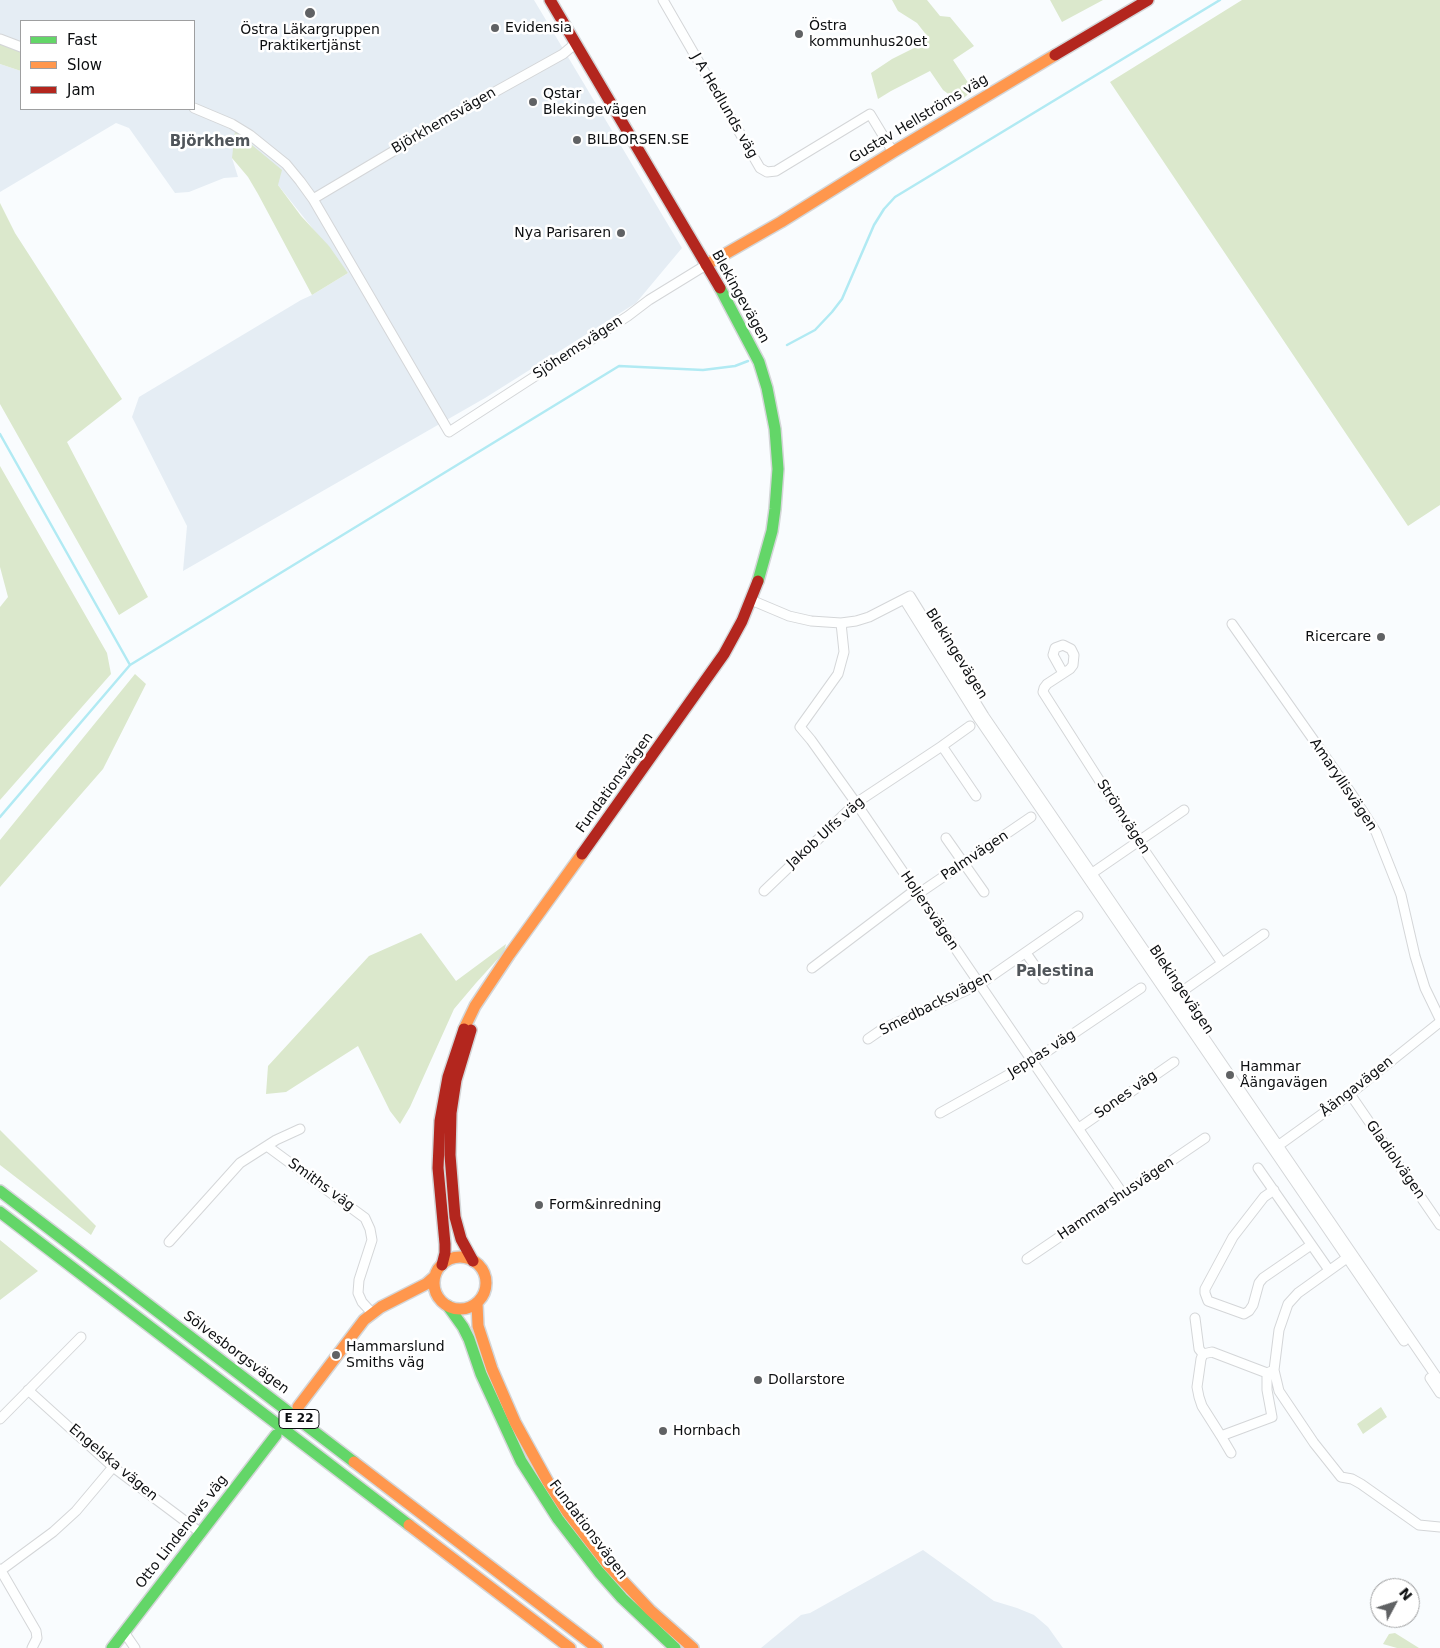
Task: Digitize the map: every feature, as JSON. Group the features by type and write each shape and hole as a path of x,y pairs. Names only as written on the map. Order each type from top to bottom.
{"main road":[{"name":"Blekingevägen","path":"550,0 739,320 759,362 767,388 775,429 778,469 775,509 768,550 752,600"},
{"name":"Gustav Hellströms väg","path":"706,265 781,222 893,152 1148,0"},
{"name":"Fundationsvägen","path":"442,1265 446,1244 438,1168 440,1121 448,1077 464,1028 493,977 713,671 733,638 752,600"},
{"name":"Fundationsvägen","path":"473,1261 461,1239 453,1202 450,1155 451,1113 456,1080 470,1032 493,977"},
{"name":"Sölvesborgsvägen","path":"0,1191 597,1648"},
{"name":"E 22","path":"0,1212 570,1648"},
{"path":"298,1406 356,1328 372,1313 426,1284 435,1276 442,1265 454,1258 464,1258 473,1261 481,1268 486,1281 485,1291 477,1303 465,1308 456,1309 448,1306 438,1296 434,1286 435,1276"},
{"path":"400,1298 427,1292 438,1296"},
{"name":"Fundationsvägen","path":"477,1303 478,1326 492,1369 515,1422 548,1482 573,1520 608,1565 650,1610 693,1648"},
{"name":"Fundationsvägen","path":"448,1306 460,1322 469,1339 490,1396 508,1436 558,1519 598,1572 674,1648"},
{"name":"Otto Lindenows väg","path":"112,1648 276,1435"}],"street":[{"name":"J A Hedlunds väg","path":"663,0 760,168 768,172 776,171 870,114 893,152"},
{"path":"0,39 20,47"},
{"name":"Björkhemsvägen","path":"313,199 466,108 563,54 576,44"},
{"path":"195,108 232,124 266,147 286,164 313,199"},
{"name":"Sjöhemsvägen","path":"313,199 449,432 623,319 649,300 706,265"},
{"name":"Blekingevägen","path":"752,600 788,616 812,621 841,623 869,617 907,598 979,720 1089,875 1350,1256 1440,1393"},
{"name":"Holjersvägen","path":"841,623 844,652 838,674 800,727 856,803 1123,1194"},
{"name":"Amaryllisvägen","path":"1232,624 1376,832 1401,895 1415,956 1425,988 1440,1020"},
{"name":"Strömvägen","path":"1063,673 1047,684 1043,692 1138,841 1222,963"},
{"name":"Jakob Ulfs väg","path":"764,891 856,803 970,726"},
{"path":"942,746 976,796"},
{"path":"1089,875 1184,810"},
{"name":"Palmvägen","path":"812,968 916,892 964,864 1031,817"},
{"path":"946,838 984,892"},
{"name":"Smedbacksvägen","path":"868,1039 881,1030 980,984 1078,916"},
{"path":"1184,990 1264,934"},
{"path":"1026,953 1044,979"},
{"name":"Jeppas väg","path":"940,1113 1033,1061 1141,988"},
{"name":"Åängavägen","path":"1276,1148 1350,1094 1440,1020"},
{"name":"Sones väg","path":"1079,1128 1174,1062"},
{"name":"Gladiolvägen","path":"1350,1094 1440,1225"},
{"path":"169,1242 240,1163 300,1129"},
{"name":"Hammarshusvägen","path":"1028,1259 1204,1138"},
{"name":"Smiths väg","path":"267,1146 360,1213 368,1224 372,1240 359,1280 358,1292 362,1302 372,1313"},
{"path":"1258,1168 1329,1270"},
{"path":"1274,1190 1264,1196 1233,1237 1205,1289 1208,1301 1244,1314 1253,1305 1259,1283 1263,1278 1311,1245"},
{"path":"1221,1436 1272,1417 1266,1390 1279,1330 1288,1304 1298,1293 1350,1256"},
{"name":"Blekingevägen","path":"1350,1256 1440,1382"},
{"path":"1195,1318 1199,1349 1203,1354"},
{"path":"0,1419 81,1337"},
{"path":"1231,1453 1202,1406 1199,1397 1197,1386 1200,1359 1203,1354 1212,1352 1271,1372 1280,1391 1314,1443 1341,1477 1352,1479 1361,1484 1419,1525 1440,1527"},
{"name":"Engelska vägen","path":"28,1390 113,1467 201,1533"},
{"path":"32,1648 37,1638 36,1631 0,1570 53,1532 76,1511 113,1467"},
{"path":"124,1632 135,1648"}],"shaded area":[{"path":"0,0 534,0 682,248 636,303 485,398 183,571 187,526 132,417 139,397 348,273 278,185 232,158 238,177 224,178 189,192 175,193 129,128 116,123 0,192 0,64 20,71 20,110 195,110 195,20 20,20 20,52 0,44"},
{"path":"923,1550 994,1601 1034,1615 1048,1627 1063,1648 761,1648 801,1615 810,1613"}],"green space":[{"path":"892,0 927,0 940,16 950,17 974,46 953,60 973,90 959,102 943,90 930,71 878,99 871,73 892,59 920,45 928,37 917,23 898,11"},
{"path":"1050,0 1103,0 1062,22"},
{"path":"1242,0 1440,0 1440,505 1408,526 1110,82"},
{"path":"0,44 20,52 20,71 0,64"},
{"path":"235,131 282,170 278,185 301,216 329,246 348,273 312,295 258,194 248,177 232,158"},
{"path":"0,203 15,233 122,399 67,442 148,597 119,615 0,404"},
{"path":"0,466 107,653 111,674 0,800 0,607 8,597 0,567"},
{"path":"135,674 146,684 103,769 0,887 0,840"},
{"path":"421,933 456,981 506,944 504,952 454,1009 410,1107 400,1124 390,1111 358,1046 286,1092 266,1094 268,1066 369,956"},
{"path":"0,1130 96,1226 91,1235 0,1165"},
{"path":"0,1240 38,1271 0,1300"},
{"path":"1381,1407 1387,1417 1363,1434 1357,1424"},
{"path":"1395,1633 1419,1648 1397,1648 1383,1644 1389,1634"}],"waterway":[{"path":"787,345 815,330 842,299 874,225 884,209 895,197 1220,0"},
{"path":"0,817 130,665 619,366 703,370 735,366 748,361"},
{"path":"0,434 130,665"}],"traffic: fast":[{"path":"720,288 759,362 767,388 775,429 778,469 775,509 772,531 758,581"},
{"path":"0,1191 354,1462"},
{"path":"0,1212 409,1525"},
{"path":"448,1306 469,1339 481,1374 521,1461 558,1519 599,1572 622,1598 675,1648"},
{"path":"112,1648 276,1435"}],"traffic: slow":[{"path":"706,265 781,222 1055,55"},
{"path":"464,1029 475,1006 509,955 582,854"},
{"path":"460,1257 470,1259 478,1265 484,1273 486,1283 484,1293 478,1301 470,1307 460,1309 450,1307 442,1301 436,1293 434,1283 436,1273 442,1265 450,1259 460,1257"},
{"path":"298,1407 364,1320 381,1307 426,1284 435,1276"},
{"path":"477,1303 478,1326 492,1369 515,1422 548,1482 568,1513 608,1565 650,1610 693,1648"},
{"path":"354,1462 597,1648"},
{"path":"409,1525 570,1648"}],"traffic: jam":[{"path":"550,0 720,288"},
{"path":"1055,55 1148,0"},
{"path":"582,854 724,654 742,621 758,581"},
{"path":"442,1265 445,1244 438,1168 440,1121 448,1077 464,1029"},
{"path":"471,1030 456,1080 451,1113 450,1155 455,1217 461,1239 473,1261"}],"place":[{"name":"Östra Läkargruppen Praktikertjänst","path":"310,13"},
{"name":"Evidensia","path":"495,28"},
{"name":"Östra kommunhus20et","path":"799,34"},
{"name":"Qstar Blekingevägen","path":"533,102"},
{"name":"BILBORSEN.SE","path":"577,140"},
{"name":"Nya Parisaren","path":"621,233"},
{"name":"Ricercare","path":"1381,637"},
{"name":"Hammar Åängavägen","path":"1230,1075"},
{"name":"Form&inredning","path":"539,1205"},
{"name":"Hammarslund Smiths väg","path":"336,1355"},
{"name":"Dollarstore","path":"758,1380"},
{"name":"Hornbach","path":"663,1431"}],"district":[{"name":"Björkhem","path":"210,142"},
{"name":"Palestina","path":"1055,972"}]}
